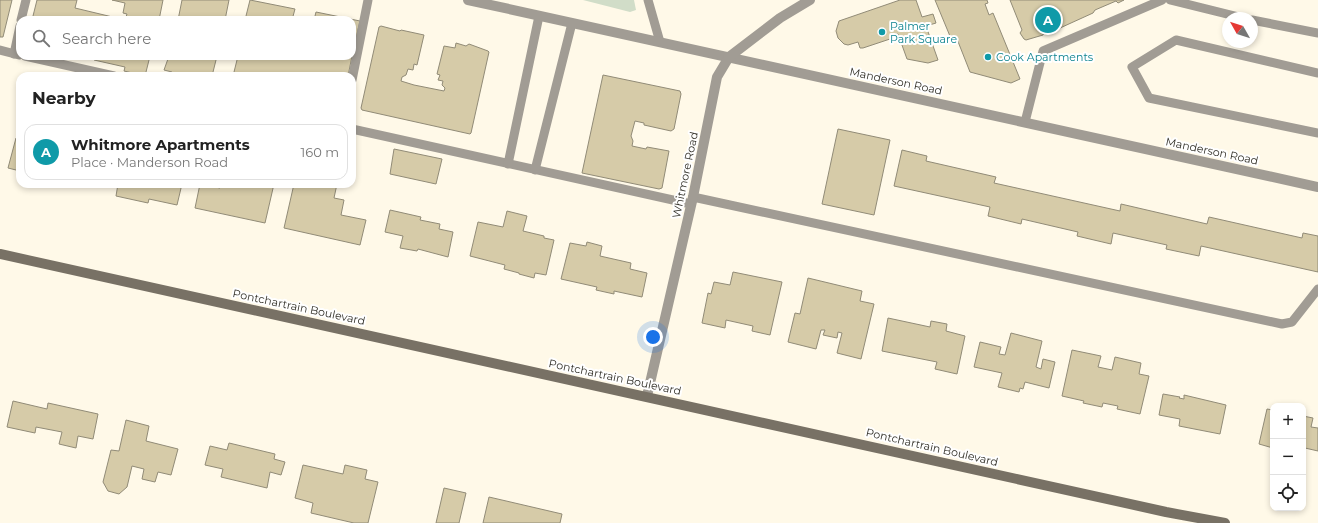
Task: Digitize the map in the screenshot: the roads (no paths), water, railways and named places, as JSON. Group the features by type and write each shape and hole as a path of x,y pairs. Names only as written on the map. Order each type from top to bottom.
{"street":[{"name":"Manderson Road","path":"468,0 1318,187"},
{"name":"Whitmore Road","path":"647,396 692,201 717,77 729,57 780,18 810,0"},
{"name":"Pontchartrain Boulevard","path":"0,254 1166,512 1225,523"}],"lane":[{"path":"22,16 26,0"},
{"path":"354,72 368,0"},
{"path":"648,0 660,42"},
{"path":"1025,122 1043,51 1162,0"},
{"path":"1170,0 1222,13"},
{"path":"508,164 539,16"},
{"path":"1258,21 1318,33"},
{"path":"534,170 572,23"},
{"path":"1318,73 1176,40 1132,67 1149,98 1318,133"},
{"path":"0,50 16,54"},
{"path":"43,60 96,72"},
{"path":"356,130 534,170 692,201 1282,324 1292,322 1318,289"}],"place":[{"name":"Whitmore Apartments","path":"1048,20"},
{"name":"Palmer Park Square","path":"882,32"},
{"name":"Cook Apartments","path":"988,57"}]}
